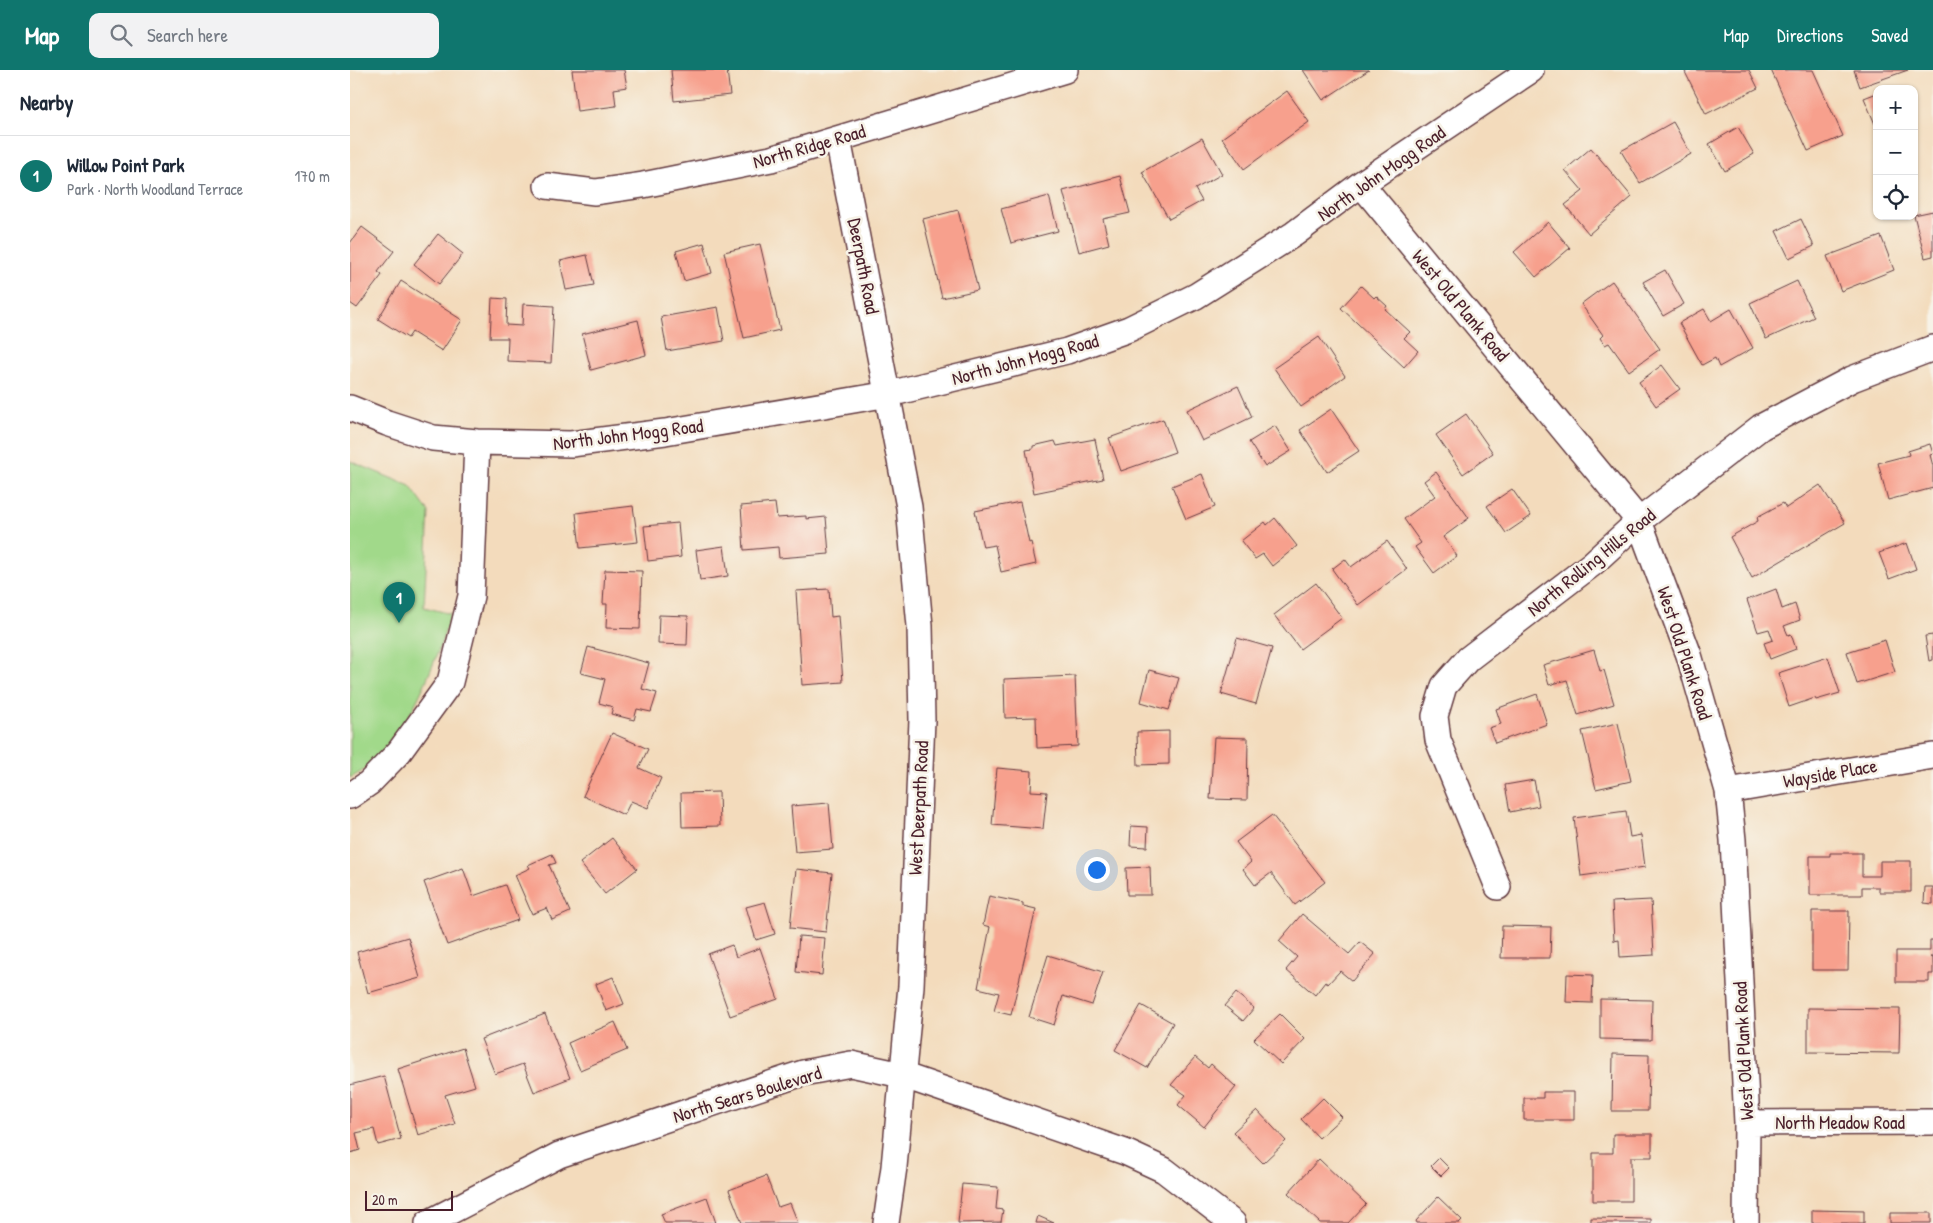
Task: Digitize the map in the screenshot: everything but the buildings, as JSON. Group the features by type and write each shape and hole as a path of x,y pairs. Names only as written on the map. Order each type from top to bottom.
{"street":[{"name":"North Ridge Road","path":"547,186 595,192 643,186 771,159 1065,70"},
{"name":"North John Mogg Road","path":"350,408 387,423 433,438 477,442 571,444 665,432 889,394 1067,352 1129,329 1196,296 1294,234 1361,184 1531,70"},
{"name":"Deerpath Road","path":"838,139 889,394"},
{"name":"West Old Plank Road","path":"1361,184 1640,522 1689,655 1728,790 1733,840 1747,1123 1746,1223"},
{"name":"North Rolling Hills Road","path":"1498,888 1438,740 1435,716 1444,686 1468,659 1592,564 1640,522 1761,427 1852,379 1933,348"},
{"name":"West Deerpath Road","path":"886,1223 911,986 922,720 920,626 909,507 889,394"},
{"path":"350,796 369,783 399,752 450,682 471,596 477,442"},
{"name":"Wayside Place","path":"1728,790 1933,756"},
{"name":"North Sears Boulevard","path":"428,1223 558,1155 803,1073 851,1064 902,1075 1125,1152 1164,1170 1233,1223"},
{"name":"North Meadow Road","path":"1747,1123 1933,1122"}],"green space":[{"path":"350,461 410,486 429,512 424,607 451,614 426,682 401,729 386,750 369,766 350,778"}],"place":[{"name":"Willow Point Park","path":"399,623"}]}
